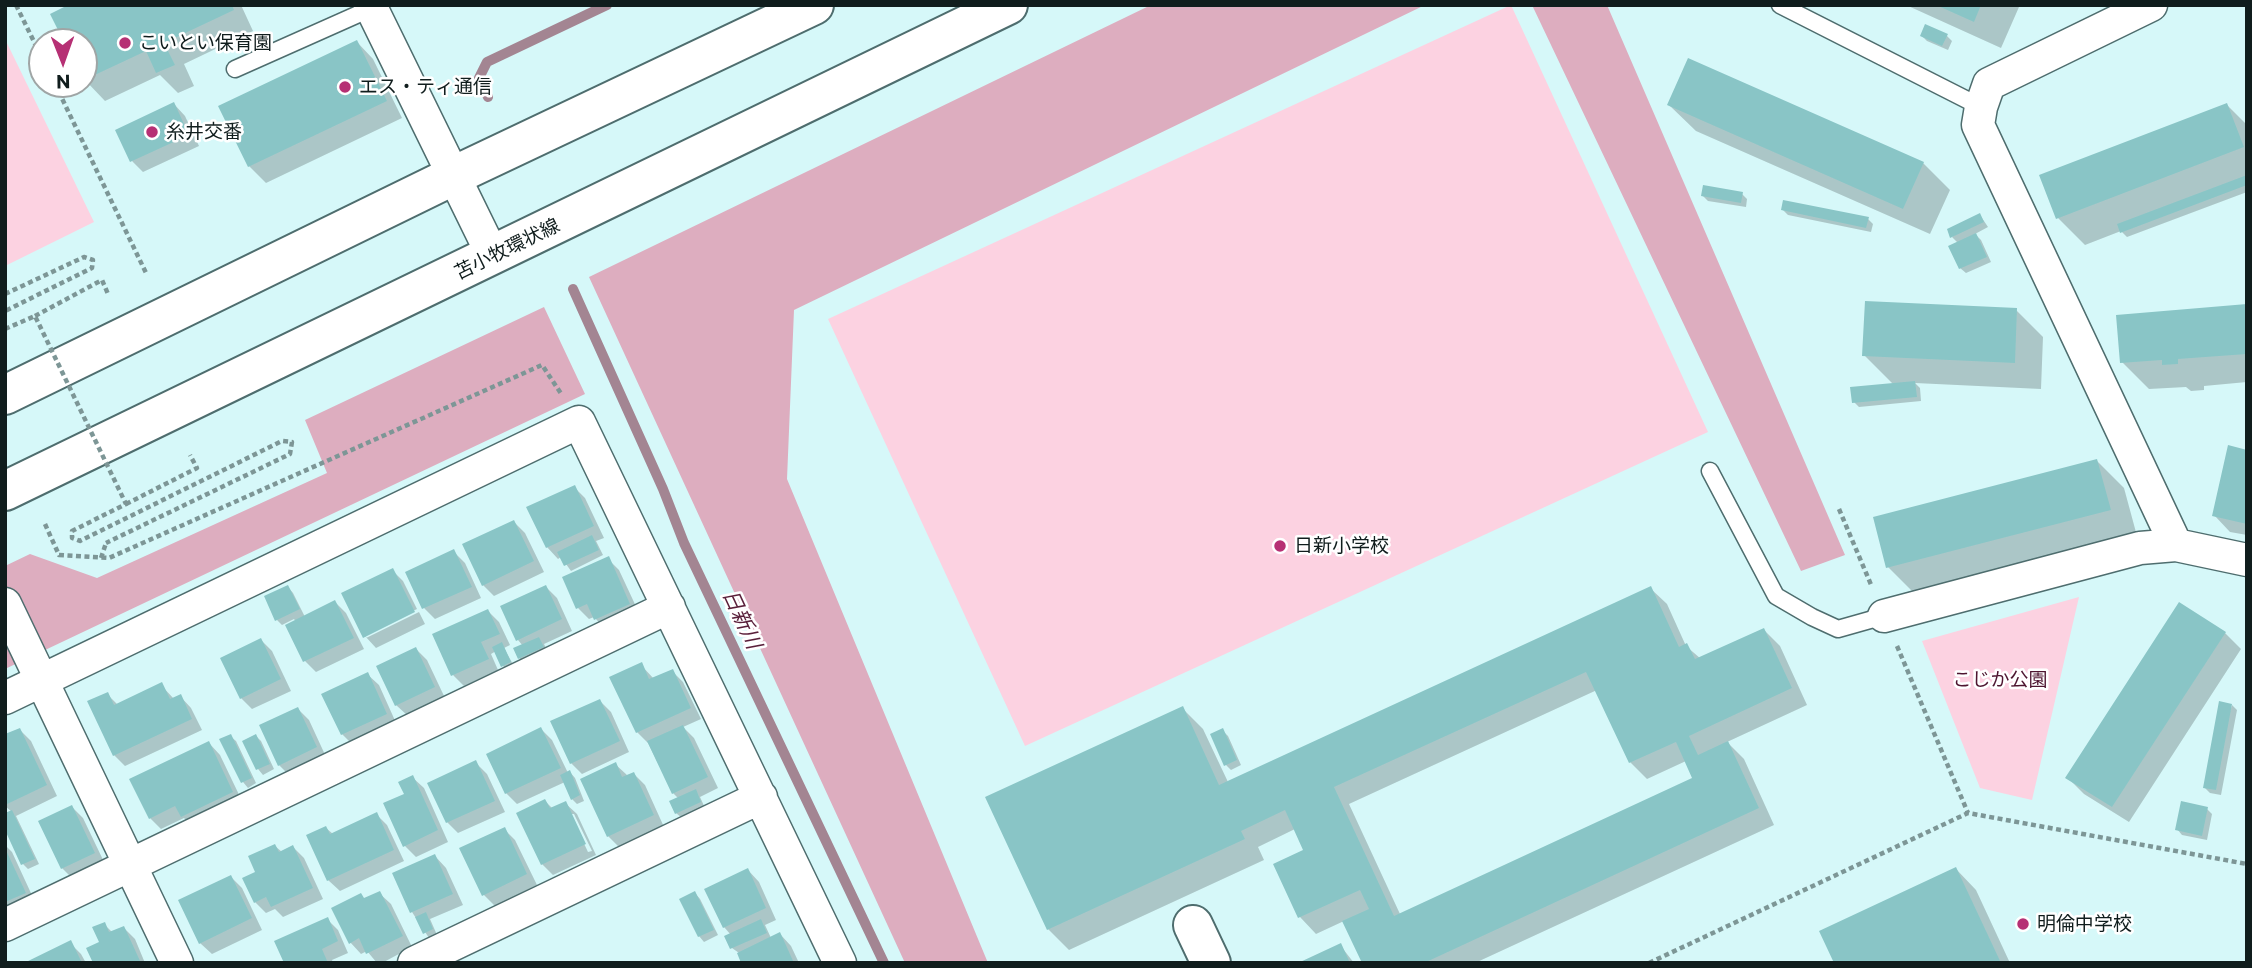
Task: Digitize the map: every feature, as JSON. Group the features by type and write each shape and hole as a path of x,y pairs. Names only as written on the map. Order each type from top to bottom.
{"main road":[{"path":"5,395 453,176 814,5"},
{"name":"苫小牧環状線","path":"5,491 1008,5"},
{"path":"1193,925 1211,963"}],"street":[{"path":"2151,5 1989,84 1978,125 2176,545"},
{"path":"371,7 493,256"},
{"path":"5,698 579,422 840,963"},
{"path":"1884,617 2140,548 2176,545 2247,560"},
{"path":"5,604 177,963"},
{"path":"5,925 669,607"},
{"path":"414,963 761,797"}],"lane":[{"path":"1780,5 1981,107"},
{"path":"235,69 371,7"},
{"path":"1710,471 1776,596 1838,629 1884,617"}],"path":[{"path":"16,5 28,29"},
{"path":"62,98 147,275"},
{"path":"5,294 84,257 93,260 92,268 5,311"},
{"path":"5,329 102,280 108,293"},
{"path":"35,316 127,504"},
{"path":"45,524 59,555 109,558 542,365 579,422"},
{"path":"101,558 106,543 290,454 292,442 282,441 80,541 72,538 72,531 197,468 190,455"},
{"path":"1839,509 1968,813"},
{"path":"1649,963 1968,813 2247,864"}],"green space":[{"path":"1511,5 1708,432 1025,746 828,319"},
{"path":"5,39 28,86 28,98 34,98 94,222 5,266"},
{"name":"こじか公園","path":"2079,597 2032,800 1980,788 1922,641"}],"shaded area":[{"path":"1151,5 1425,5 794,310 787,479 988,963 905,963 589,277"},
{"path":"1532,5 1607,5 1845,555 1801,571"},
{"path":"544,307 585,394 5,669 5,566 30,554 97,578 327,473 305,420"}],"building":[{"name":"こいとい保育園","path":"68,5 232,5 234,10 164,43 175,65 156,73 146,51 98,73 98,28 57,28 50,14"},
{"path":"1936,5 1981,5 1974,22"},
{"path":"1925,24 1948,34 1942,46 1920,36"},
{"path":"357,40 387,101 248,167 218,106"},
{"path":"1688,58 1924,162 1903,209 1667,105"},
{"name":"糸井交番","path":"174,102 189,135 130,162 115,130"},
{"path":"2227,103 2244,147 2056,219 2039,175"},
{"path":"2247,175 2247,185 2120,233 2117,224"},
{"path":"1703,185 1743,192 1741,203 1701,196"},
{"path":"1783,200 1869,217 1866,228 1781,210"},
{"path":"1980,213 1984,222 1950,238 1947,229"},
{"path":"1976,233 1987,257 1959,269 1948,246"},
{"path":"1865,301 2017,308 2015,363 1862,356"},
{"path":"2247,304 2247,354 2178,359 2178,364 2162,365 2162,360 2120,363 2116,315"},
{"path":"1915,381 1917,397 1852,403 1850,387"},
{"path":"2228,445 2247,450 2247,524 2212,516"},
{"path":"2097,459 2111,510 1886,568 1873,517"},
{"path":"575,485 594,526 546,548 526,507"},
{"path":"514,520 534,561 482,586 462,544"},
{"path":"592,535 599,550 564,566 557,552"},
{"path":"454,549 472,587 422,609 405,572"},
{"path":"609,556 630,604 594,620 587,604 576,609 562,577"},
{"path":"393,568 415,612 363,638 341,593"},
{"path":"288,585 300,609 275,621 264,596"},
{"path":"546,585 562,619 516,641 500,606"},
{"path":"1651,586 1679,647 1687,643 1695,659 1764,628 1792,688 1689,736 1698,755 1728,741 1759,808 1424,963 1362,963 1342,921 1369,909 1360,890 1298,918 1273,864 1303,850 1285,810 1241,831 1245,839 1047,930 985,797 1183,706 1219,785","holes":["1586,672 1629,763 1676,742 1692,778 1394,916 1334,787"]},
{"path":"335,600 354,638 303,662 285,625"},
{"path":"2179,602 2226,632 2112,807 2065,778"},
{"path":"488,609 500,634 481,642 489,659 451,676 432,634"},
{"path":"539,637 544,647 518,659 513,648"},
{"path":"261,638 281,679 240,699 220,658"},
{"path":"502,642 511,662 501,667 492,647"},
{"path":"416,647 435,687 395,706 376,666"},
{"path":"642,662 649,679 673,669 691,708 636,733 609,677"},
{"path":"368,672 387,714 341,735 321,694"},
{"path":"162,682 170,699 181,694 192,719 113,756 87,701 108,692 114,705"},
{"path":"600,699 620,741 570,764 550,721"},
{"path":"2219,701 2232,704 2216,790 2203,788"},
{"path":"298,707 317,747 278,766 259,725"},
{"path":"683,725 708,777 672,794 647,741"},
{"path":"541,727 561,768 505,794 486,754"},
{"path":"20,728 47,785 5,805 5,734"},
{"path":"1223,728 1237,760 1224,766 1210,734"},
{"path":"231,734 252,778 241,783 219,739"},
{"path":"256,734 270,764 256,770 242,741"},
{"path":"209,741 233,792 181,817 175,806 149,819 129,779"},
{"path":"476,760 495,801 446,823 427,783"},
{"path":"616,762 622,777 634,772 654,815 607,837 580,779"},
{"path":"570,770 580,795 571,800 560,775"},
{"path":"413,775 438,830 403,847 383,803 404,794 398,782"},
{"path":"696,789 701,802 675,814 669,801"},
{"path":"545,799 550,808 566,801 586,844 541,865 516,813"},
{"path":"2181,801 2208,807 2202,836 2175,830"},
{"path":"72,805 95,853 61,869 38,821"},
{"path":"12,810 35,859 21,865 5,830 5,813"},
{"path":"377,812 394,850 327,881 306,835 326,826 330,834"},
{"path":"505,827 527,874 482,896 459,848"},
{"path":"275,844 279,852 293,845 313,888 271,907 266,897 254,903 242,878 255,872 248,856"},
{"path":"5,848 26,893 5,902"},
{"path":"435,854 453,894 410,913 392,873"},
{"path":"1956,867 2001,963 1834,963 1819,931"},
{"path":"748,868 766,908 723,928 704,889"},
{"path":"231,875 252,918 199,944 178,900"},
{"path":"380,891 403,936 366,954 359,938 349,944 331,908 361,893 364,898"},
{"path":"695,891 714,930 698,937 679,899"},
{"path":"426,912 433,929 423,934 415,917"},
{"path":"328,917 338,941 322,949 328,963 284,963 274,941"},
{"path":"761,919 767,933 730,949 724,936"},
{"path":"105,922 109,932 124,926 141,963 93,963 86,948 99,942 92,927"},
{"path":"780,932 794,963 741,963 737,953"},
{"path":"71,940 82,963 24,963"},
{"path":"1341,943 1350,963 1298,963"}],"waterway":[{"name":"日新川","path":"488,97 479,78 487,62 607,5"},
{"name":"日新川","path":"573,289 663,489 684,543 884,963"}],"place":[{"name":"こいとい保育園","path":"125,43"},
{"name":"エス・ティ通信","path":"345,87"},
{"name":"糸井交番","path":"152,132"},
{"name":"日新小学校","path":"1280,546"},
{"name":"明倫中学校","path":"2023,924"}]}
